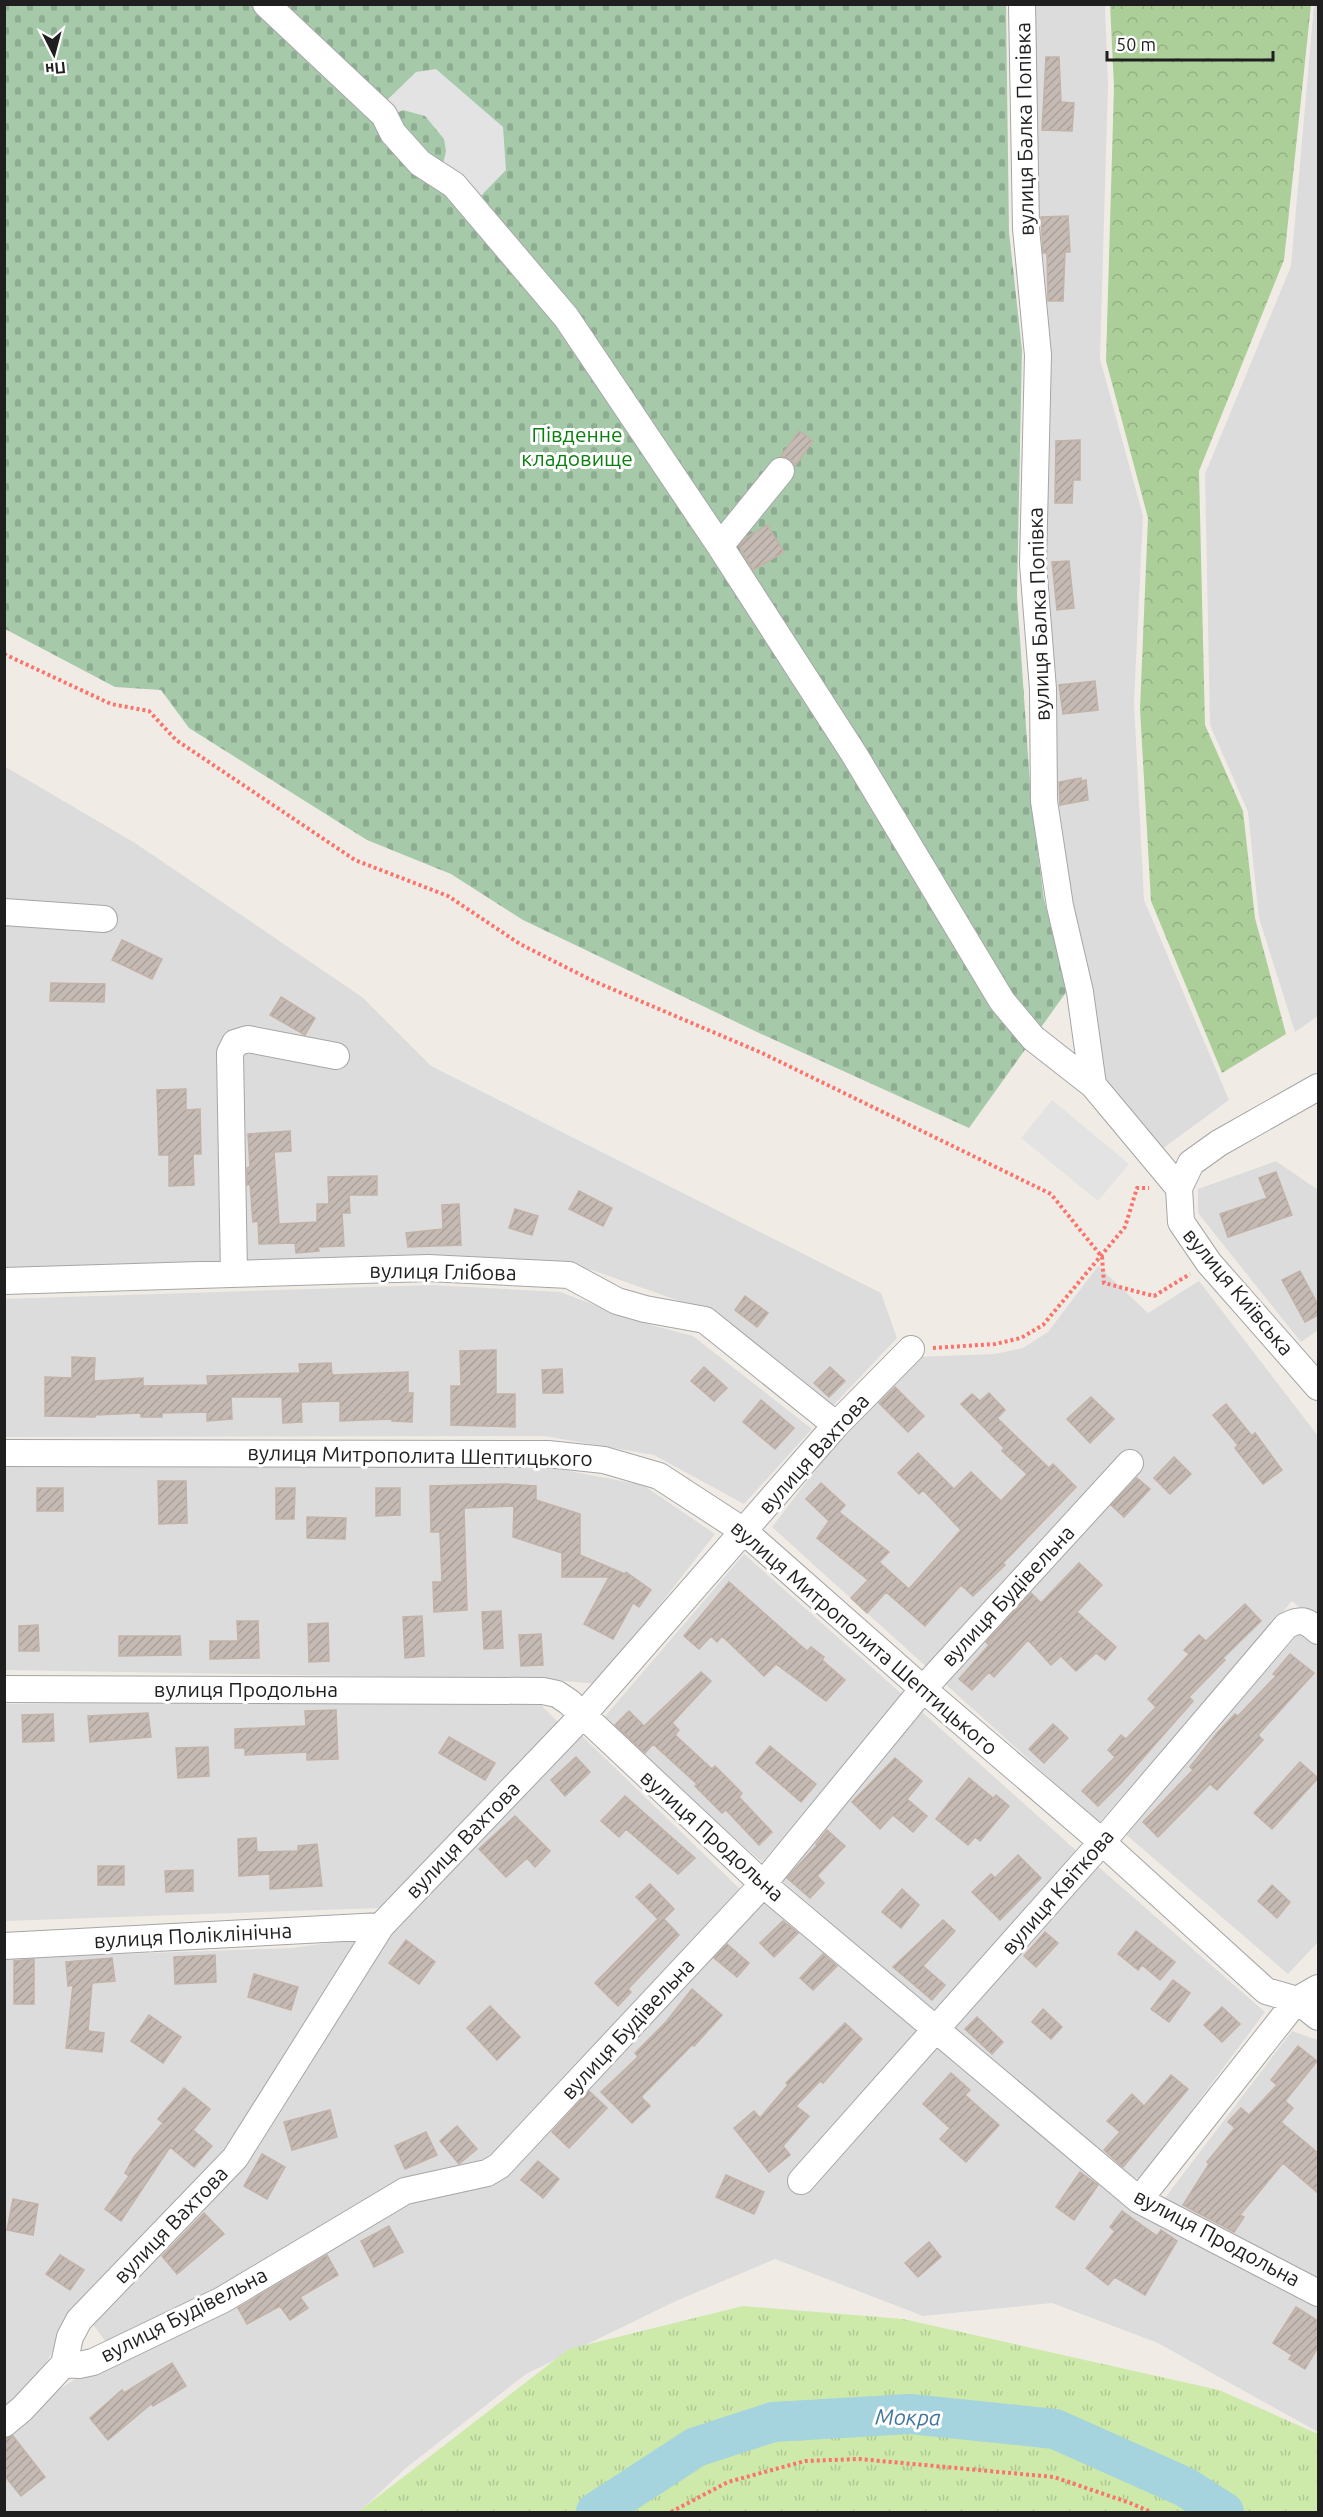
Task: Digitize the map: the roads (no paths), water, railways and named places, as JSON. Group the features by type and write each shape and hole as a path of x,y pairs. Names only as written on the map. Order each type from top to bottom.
{"street":[{"path":"267,4 384,115 393,133 420,163 454,185 566,317 720,546 854,754 1002,1001 1033,1038 1093,1085 1179,1188 1191,1163 1219,1143 1318,1087"},
{"name":"вулиця Балка Попівка","path":"1022,4 1026,228 1038,355 1033,564 1043,689 1044,801 1060,906 1080,992 1093,1085"},
{"path":"720,546 781,471"},
{"path":"4,912 104,919"},
{"path":"234,1274 230,1053 235,1043 248,1039 336,1056"},
{"name":"вулиця Київська","path":"1179,1188 1181,1222 1209,1263 1318,1387"},
{"name":"вулиця Глібова","path":"4,1281 428,1268 569,1275 617,1301 645,1310 705,1320 836,1425"},
{"name":"вулиця Вахтова","path":"64,2364 70,2337 80,2320 235,2158 381,1926 582,1716 745,1532 836,1425 911,1349"},
{"name":"вулиця Митрополита Шептицького","path":"4,1453 443,1452 548,1454 604,1460 659,1476 745,1532 923,1689 1102,1842 1266,1991 1308,1994 1318,2017"},
{"name":"вулиця Будівельна","path":"64,2364 80,2365 93,2362 222,2300 405,2191 481,2174 499,2166 763,1884 923,1689 1130,1463"},
{"name":"вулиця Квіткова","path":"801,2181 1102,1842 1286,1626 1297,1620 1307,1621 1318,1631"},
{"name":"вулиця Продольна","path":"4,1689 543,1691 557,1694 569,1702 763,1884 1139,2200 1318,2293"},
{"name":"вулиця Поліклінічна","path":"4,1946 381,1926"},
{"path":"1139,2200 1308,1994"},
{"path":"4,2424 22,2409 64,2364"}],"waterway":[{"name":"Мокра","path":"596,2512 696,2447 773,2422 910,2414 1055,2429 1185,2487 1224,2512"}],"park label":[{"name":"Південне кладовище","path":"577,447"}]}
